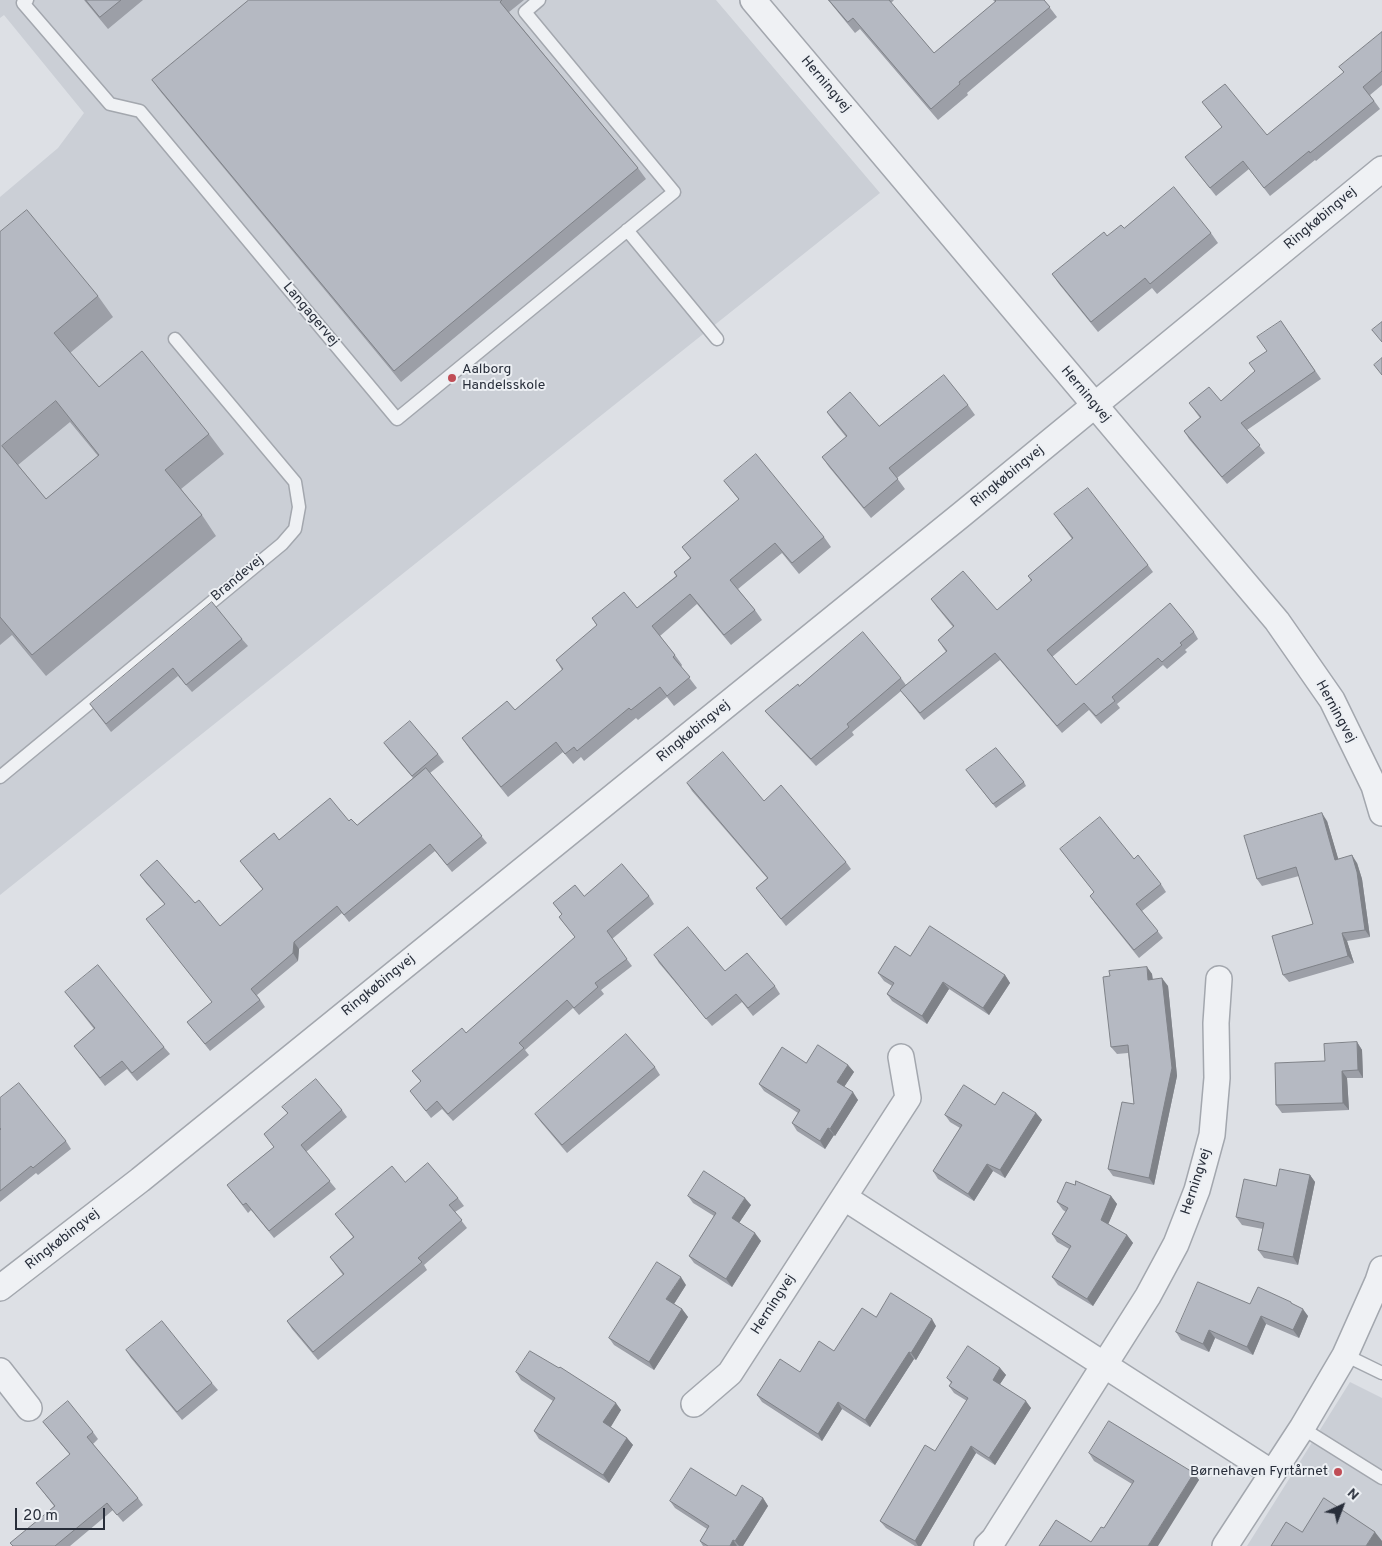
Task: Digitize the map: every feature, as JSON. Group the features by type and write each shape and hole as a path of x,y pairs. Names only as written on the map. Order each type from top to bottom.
{"street":[{"name":"Herningvej","path":"753,0 1277,621 1332,700 1374,786 1382,813"},
{"name":"Ringkøbingvej","path":"0,1288 140,1180 1095,406 1382,169"},
{"name":"Herningvej","path":"987,1546 994,1539 1148,1296 1176,1244 1197,1190 1212,1135 1217,1078 1216,1023 1219,979"},
{"name":"Herningvej","path":"694,1404 730,1373 908,1098 901,1057"},
{"path":"845,1198 1272,1473"},
{"path":"1225,1546 1302,1428 1345,1355 1382,1269"},
{"path":"0,1371 29,1408"}],"lane":[{"name":"Langagervej","path":"27,0 24,3 110,104 140,111 397,419 674,192 525,12 539,0"},
{"path":"627,230 717,339"},
{"name":"Brandevej","path":"0,777 282,544 295,529 299,507 295,482 176,339"},
{"path":"1345,1355 1382,1373"},
{"path":"1302,1428 1382,1478"}],"shaded area":[{"name":"Aalborg Handelsskole","path":"0,0 716,0 880,193 0,895 0,197 58,148 84,113 4,15 0,18"},
{"name":"Børnehaven Fyrtårnet","path":"1350,1382 1382,1398 1382,1546 1247,1546"}],"building":[{"path":"86,0 121,0 100,17"},
{"path":"249,0 502,0 500,2 638,168 394,371 152,80"},
{"path":"829,0 889,0 934,53 995,0 1044,0 1050,7 959,82 960,84 931,109 853,18 848,22"},
{"path":"1382,32 1382,71 1363,87 1374,101 1264,188 1243,161 1210,188 1185,157 1222,127 1202,102 1225,84 1267,135 1344,72 1339,67"},
{"path":"1174,187 1211,233 1150,284 1145,278 1091,322 1052,274 1104,232 1107,236 1121,225 1124,228"},
{"path":"27,210 98,296 54,333 99,387 142,351 209,434 165,470 202,515 32,655 0,617 0,232","holes":["56,401 99,455 46,499 2,446"]},
{"path":"1281,321 1315,371 1241,423 1260,445 1222,477 1184,431 1201,417 1189,403 1209,387 1221,401 1255,371 1249,363 1267,351 1257,337"},
{"path":"1382,322 1382,342 1372,330"},
{"path":"1382,358 1382,375 1374,365"},
{"path":"944,375 968,405 889,468 898,479 864,508 822,457 847,436 827,412 850,392 879,426"},
{"path":"756,454 824,537 792,563 775,543 730,580 755,610 724,635 690,594 652,626 675,655 673,657 690,677 667,696 660,687 631,710 629,708 577,751 574,747 565,754 556,742 501,787 462,738 507,701 515,710 563,669 556,660 597,625 592,618 624,592 637,608 677,576 674,572 691,558 682,547 739,499 724,481"},
{"path":"1088,488 1148,565 1047,650 1076,685 1170,603 1194,632 1180,643 1182,645 1162,662 1158,658 1112,697 1115,701 1096,716 1084,703 1057,726 995,653 920,713 900,690 947,651 938,640 954,626 931,599 963,571 997,610 1032,580 1028,576 1073,538 1054,514"},
{"path":"212,602 242,639 186,685 173,668 106,724 90,704"},
{"path":"863,632 901,678 847,724 849,727 811,759 765,711 798,684 799,686"},
{"path":"410,721 438,754 412,776 384,743"},
{"path":"996,748 1024,782 993,804 966,770"},
{"path":"723,752 764,801 781,785 846,862 781,919 756,888 768,878 687,783"},
{"path":"426,768 482,836 447,865 430,844 344,915 337,906 294,942 293,953 251,989 260,1000 205,1044 187,1022 212,1002 146,919 165,904 140,875 157,860 195,903 199,900 220,926 263,889 240,861 274,833 279,840 330,798 349,821 351,819 357,825"},
{"path":"1322,813 1335,860 1352,855 1357,872 1365,930 1342,933 1348,956 1283,975 1272,936 1313,924 1296,867 1257,879 1244,836"},
{"path":"1100,817 1134,859 1138,855 1161,884 1136,904 1158,931 1134,950 1090,896 1094,892 1060,849"},
{"path":"622,864 649,896 607,931 627,959 595,983 598,987 574,1008 567,1000 519,1043 524,1048 448,1114 437,1101 426,1111 410,1091 421,1081 412,1071 462,1028 466,1033 575,937 559,917 562,914 553,903 575,885 584,896"},
{"path":"930,926 1005,975 983,1008 943,982 922,1016 887,994 894,983 878,973 895,946 910,956"},
{"path":"688,927 725,971 747,953 775,986 748,1008 736,994 706,1019 654,955"},
{"path":"98,965 164,1047 132,1073 122,1061 100,1078 74,1046 95,1028 65,992"},
{"path":"1147,967 1148,980 1162,978 1172,1068 1149,1178 1108,1169 1122,1102 1134,1104 1128,1045 1111,1047 1103,977 1110,976 1109,971"},
{"path":"626,1034 655,1067 562,1145 535,1114"},
{"path":"1357,1042 1358,1070 1342,1071 1343,1103 1276,1105 1275,1063 1325,1061 1324,1044"},
{"path":"818,1045 848,1065 837,1082 853,1092 830,1129 828,1128 820,1141 792,1123 800,1110 759,1084 782,1047 806,1063"},
{"path":"316,1079 342,1110 301,1145 330,1181 269,1231 246,1203 243,1205 227,1185 274,1147 264,1134 288,1113 282,1107"},
{"path":"19,1083 66,1141 33,1168 31,1166 0,1191 0,1098"},
{"path":"964,1085 995,1105 1003,1092 1036,1113 1000,1170 987,1164 968,1194 933,1171 962,1125 945,1115"},
{"path":"428,1163 458,1198 449,1205 462,1220 418,1258 422,1262 313,1352 287,1321 344,1274 330,1257 354,1237 335,1214 392,1166 405,1182"},
{"path":"1280,1169 1310,1175 1293,1257 1258,1250 1264,1223 1236,1217 1244,1179 1276,1186"},
{"path":"704,1171 745,1198 732,1218 755,1233 726,1279 689,1256 716,1213 688,1196"},
{"path":"1076,1181 1111,1196 1101,1220 1127,1235 1087,1299 1052,1277 1071,1246 1052,1234 1068,1208 1057,1202 1066,1182 1075,1185"},
{"path":"657,1262 681,1277 666,1299 682,1309 649,1362 609,1338"},
{"path":"1198,1282 1250,1304 1258,1287 1303,1309 1293,1330 1261,1316 1247,1347 1209,1330 1203,1344 1176,1332"},
{"path":"891,1293 932,1319 865,1420 838,1402 818,1434 757,1395 780,1359 800,1372 819,1341 834,1351 862,1308 876,1317"},
{"path":"162,1321 212,1383 177,1412 126,1350"},
{"path":"968,1346 1000,1368 993,1380 1026,1401 989,1458 971,1446 915,1541 880,1521 925,1445 935,1451 968,1398 949,1386 952,1382 947,1378"},
{"path":"530,1351 560,1367 616,1403 603,1422 627,1438 603,1475 534,1431 555,1398 516,1372"},
{"path":"68,1401 93,1432 87,1437 138,1498 117,1515 107,1503 55,1546 13,1546 10,1543 55,1506 36,1483 70,1454 43,1422"},
{"path":"1109,1421 1194,1473 1148,1546 1039,1546 1056,1520 1091,1542 1101,1527 1104,1528 1134,1481 1089,1453"},
{"path":"691,1468 736,1496 742,1485 763,1498 730,1546 708,1546 700,1541 709,1526 670,1501"},
{"path":"1324,1498 1375,1532 1366,1546 1271,1546 1286,1522 1302,1532"}],"place":[{"name":"Aalborg Handelsskole","path":"452,378"},
{"name":"Børnehaven Fyrtårnet","path":"1338,1472"}]}
